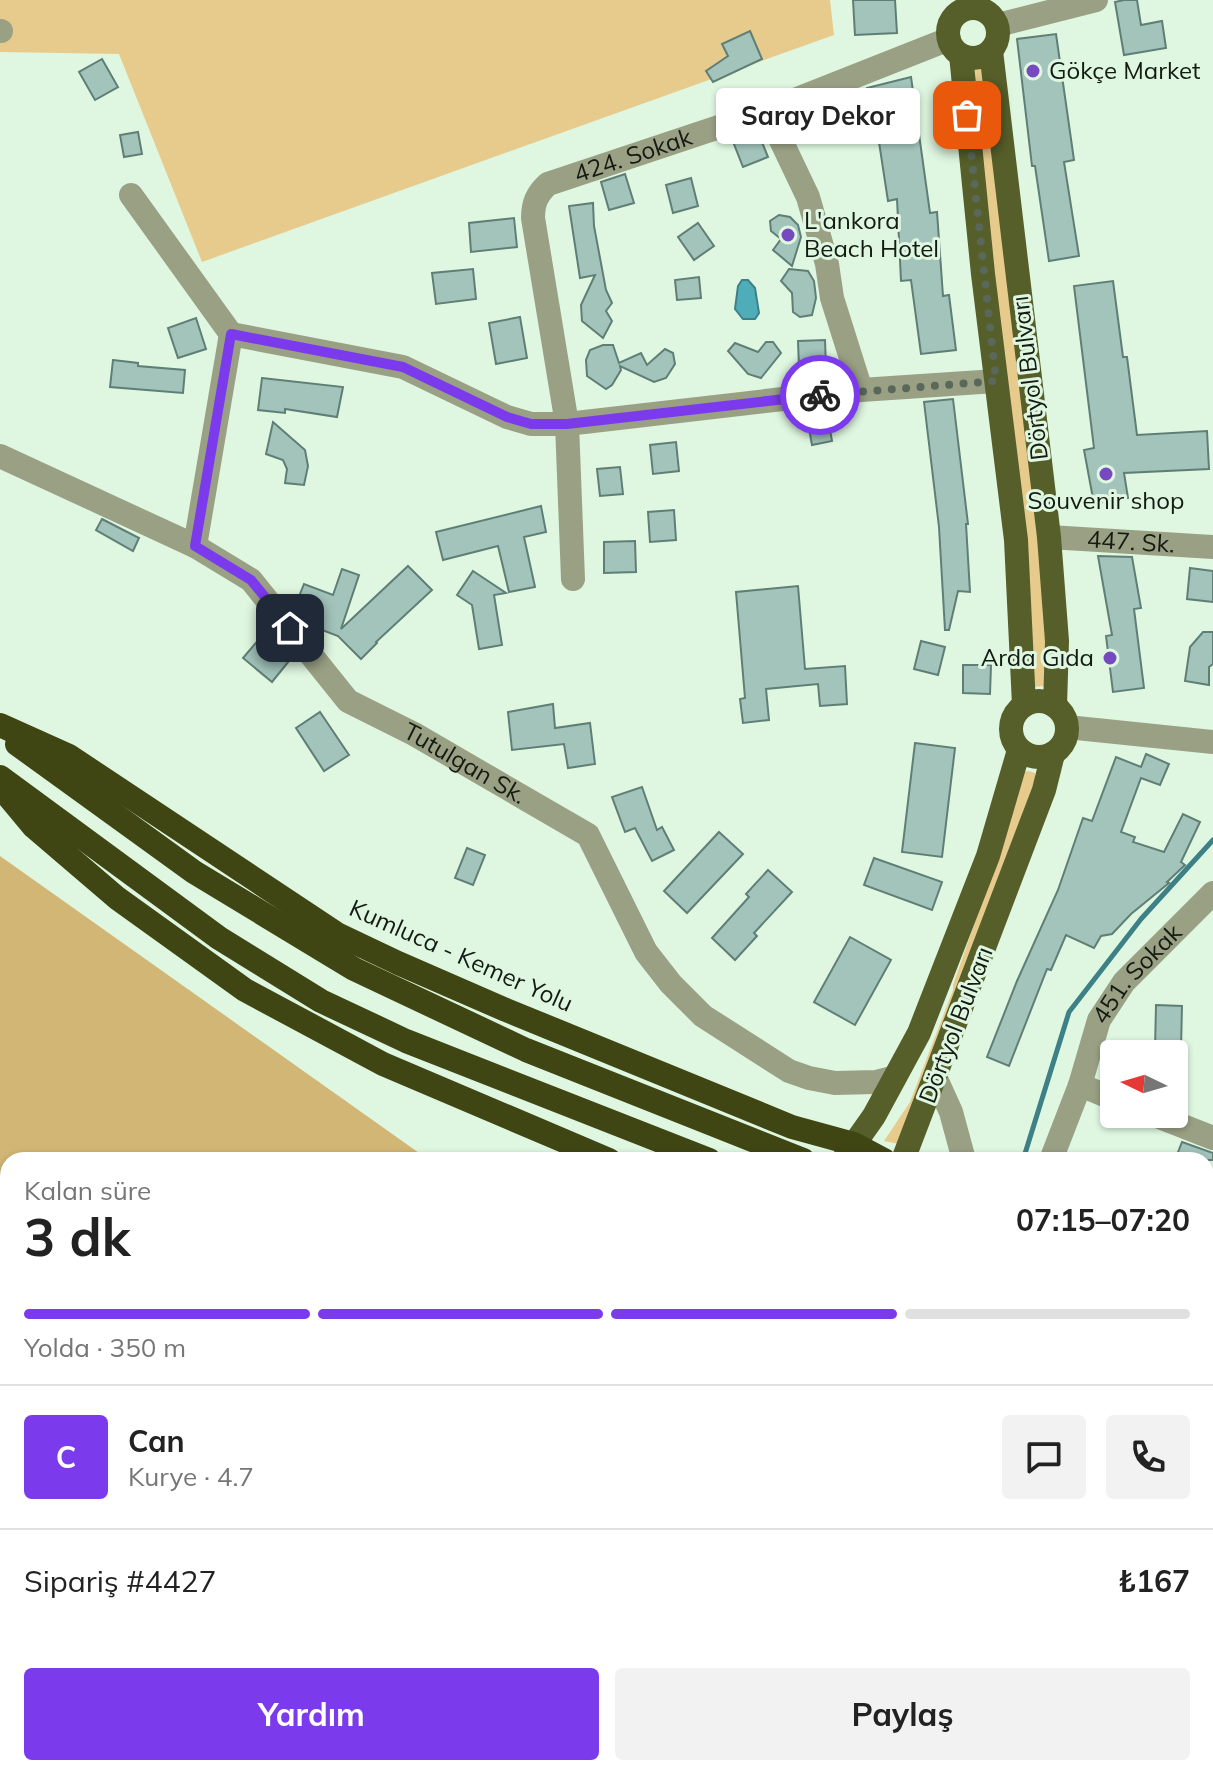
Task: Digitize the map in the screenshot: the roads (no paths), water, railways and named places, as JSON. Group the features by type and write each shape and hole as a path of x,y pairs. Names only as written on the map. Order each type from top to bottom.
{"highway":[{"name":"Kumluca - Kemer Yolu","path":"0,725 69,756 349,940 848,1152"},
{"path":"0,732 194,872 354,969 526,1050 783,1152"},
{"path":"0,777 219,938 321,1001 406,1041 689,1152"},
{"path":"0,786 34,827 117,898 245,990 383,1064 590,1152"}],"main road":[{"path":"955,7 989,12 998,39 991,51 976,58 955,47 949,26 955,7"},
{"name":"Dörtyol Bulvarı","path":"955,47 1016,540 1024,705"},
{"name":"Dörtyol Bulvarı","path":"991,51 1049,537 1061,716"},
{"path":"1040,701 1061,716 1064,743 1053,754 1035,758 1019,750 1012,740 1010,728 1014,715 1024,705 1040,701"},
{"name":"Dörtyol Bulvarı","path":"848,1152 874,1116 919,1033 988,856 1019,750"},
{"name":"Dörtyol Bulvarı","path":"906,1152 1044,790 1053,754"}],"street":[{"path":"989,12 1096,0"},
{"name":"424. Sokak","path":"567,424 533,218 533,209 541,190 548,184 955,47"},
{"path":"767,111 808,197 827,264 832,298 861,390"},
{"path":"131,195 231,334 403,367 507,417 531,424 567,424 861,390 996,381"},
{"path":"195,546 231,334"},
{"path":"567,424 573,579"},
{"name":"Tutulgan Sk.","path":"0,456 195,546 251,580 348,701 414,734 588,835 646,952 671,984 703,1016 789,1071 809,1078 835,1083 876,1082 895,1077"},
{"name":"447. Sk.","path":"1049,537 1213,547"},
{"path":"1061,716 1213,742"},
{"name":"451. Sokak","path":"1054,1152 1080,1085 1099,1020 1124,982 1213,893"},
{"path":"936,1079 951,1112 962,1152"},
{"path":"1080,1085 1100,1093"},
{"path":"1188,1128 1213,1138"}],"water":[{"path":"742,280 748,280 755,288 759,313 755,319 743,319 735,309 738,286"}],"waterway":[{"path":"1025,1152 1069,1012 1141,919 1213,840"}],"place":[{"name":"Gökçe Market","path":"1033,71"},
{"name":"Saray Dekor","path":"967,115"},
{"name":"L'ankora Beach Hotel","path":"788,235"},
{"name":"Souvenir shop","path":"1106,474"},
{"name":"Arda Gıda","path":"1110,658"}]}
